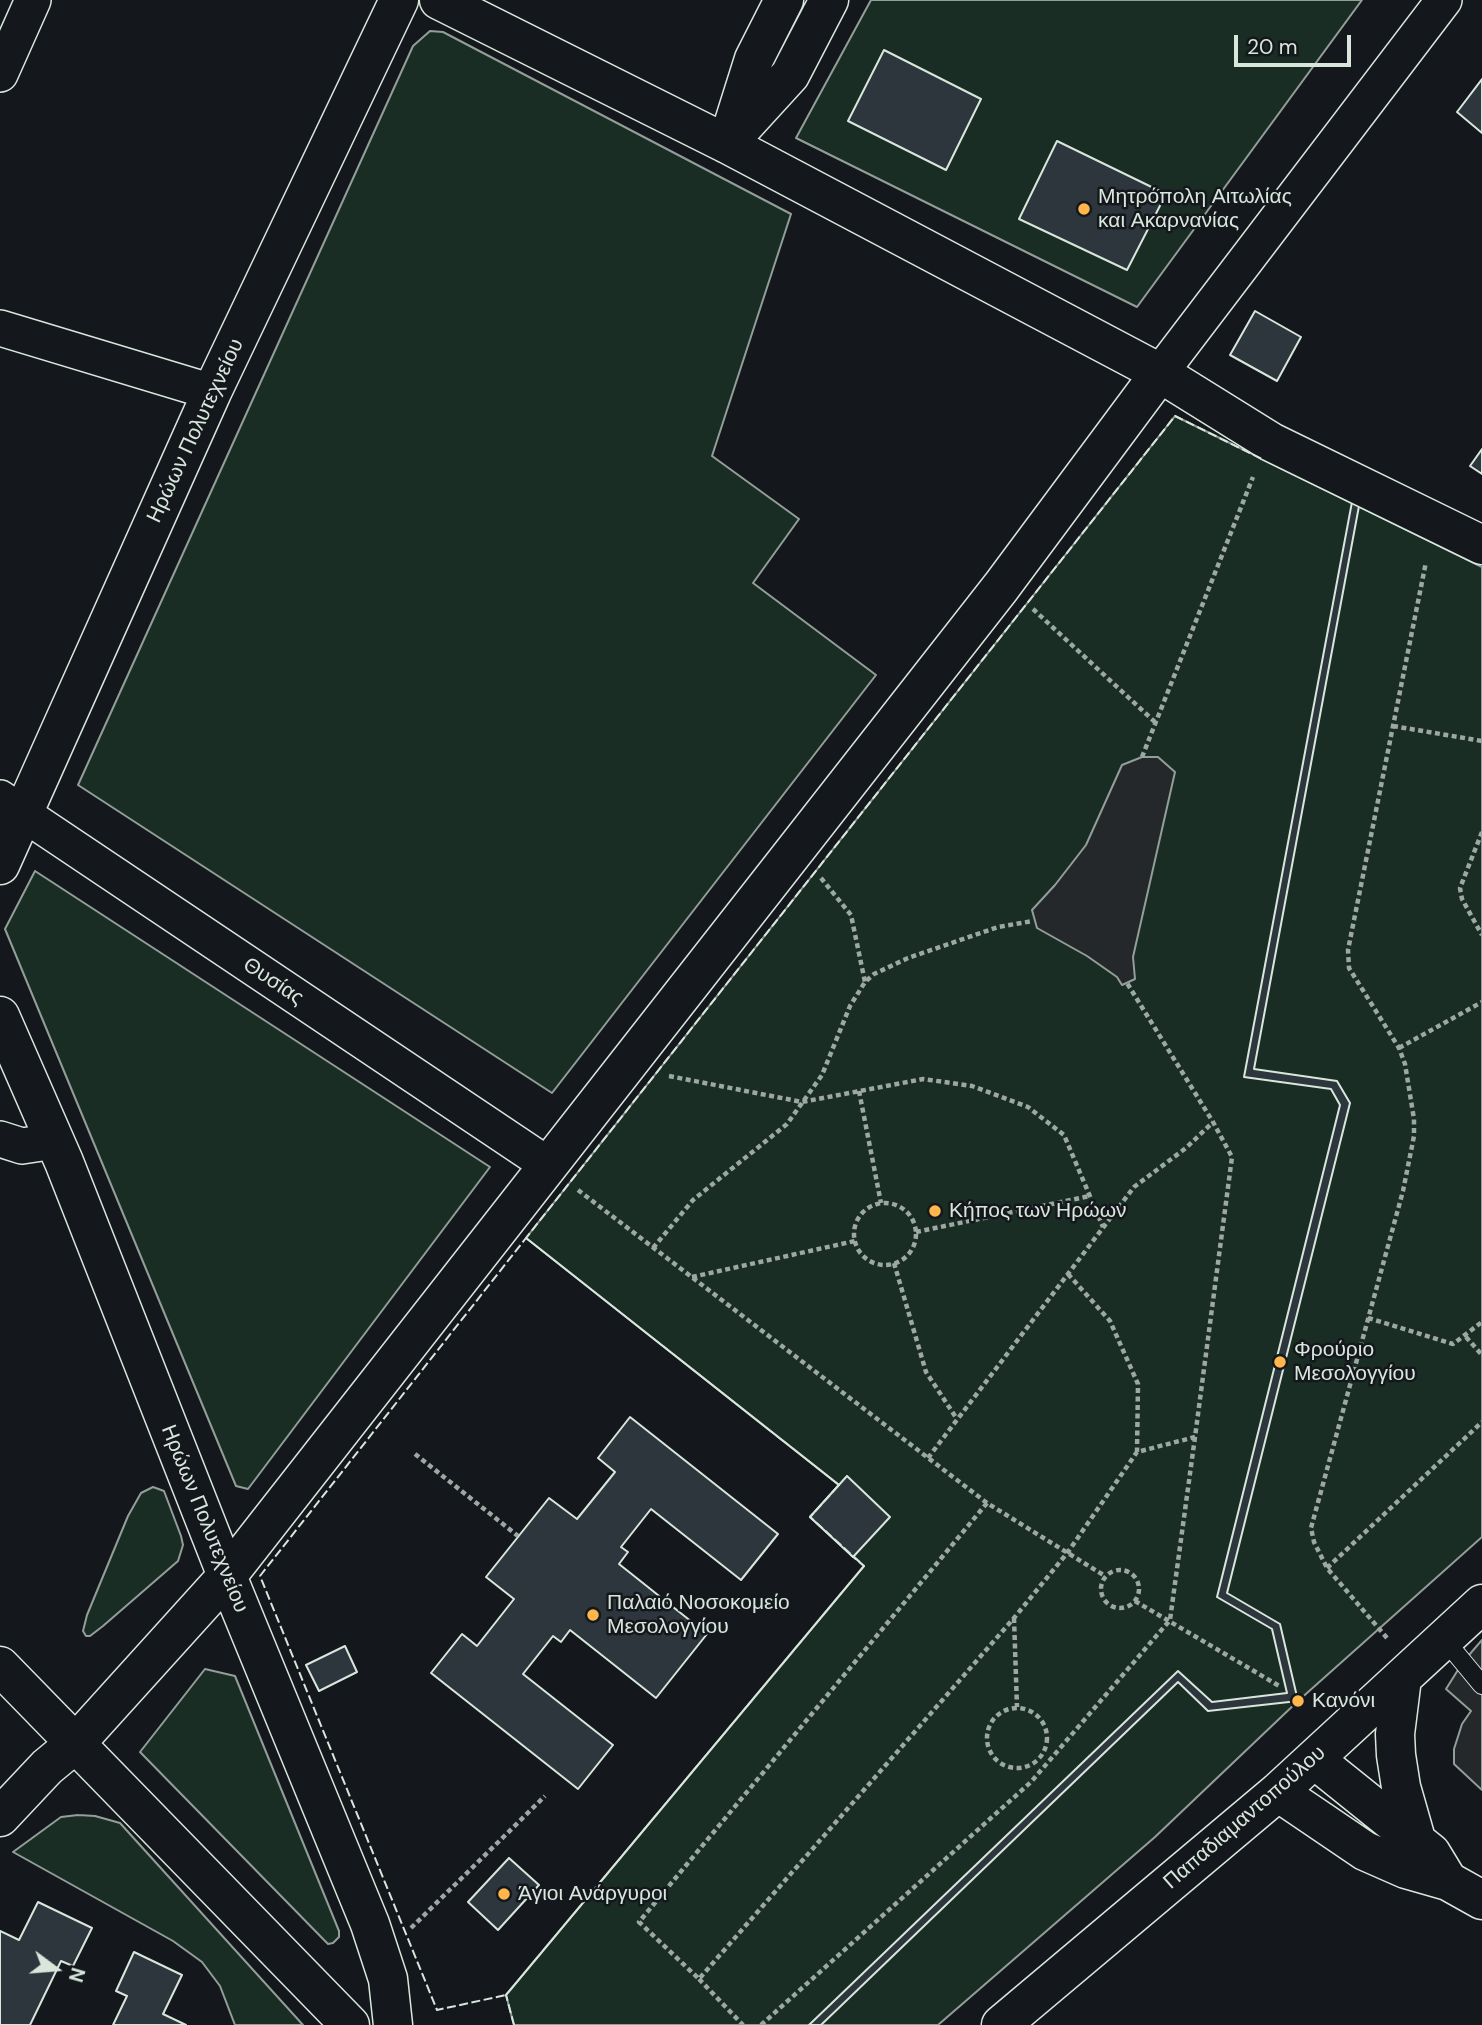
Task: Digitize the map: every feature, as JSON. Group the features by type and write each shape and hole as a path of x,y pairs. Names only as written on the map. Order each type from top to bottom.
{"street":[{"path":"0,74 33,0"},
{"name":"Ηρώων Πολυτεχνείου","path":"0,865 11,806 399,0"},
{"path":"439,0 727,145 1160,373 1271,442 1482,545"},
{"path":"727,145 754,59 784,0"},
{"path":"727,145 790,75 830,0"},
{"path":"0,1817 47,1767 76,1744 227,1576 1001,587 1444,0"},
{"path":"0,328 212,392"},
{"name":"Θυσίας","path":"11,806 548,1165"},
{"name":"Ηρώων Πολυτεχνείου","path":"0,1016 55,1141 227,1576 370,1924 388,1979 393,2025"},
{"path":"0,1139 22,1146 55,1141"},
{"name":"Παπαδιαμαντοπούλου","path":"1001,2025 1278,1792 1482,1604"},
{"path":"0,1666 350,2025"},
{"path":"1407,1673 1395,1734 1396,1755 1401,1787 1417,1843"},
{"path":"1314,1759 1472,1892"},
{"path":"1278,1792 1365,1852 1472,1892"}],"lane":[{"path":"1444,1639 1482,1685"}],"path":[{"path":"1142,757 1261,458 1271,442"},
{"path":"1407,1673 1327,1568 1314,1542 1311,1528 1403,1191 1414,1136 1410,1086 1399,1048 1349,968 1348,950 1426,560 1437,524"},
{"path":"1001,587 1027,604 1156,723"},
{"path":"1393,726 1482,741"},
{"path":"1482,832 1460,888 1462,900 1482,935"},
{"path":"791,853 816,872 851,915 865,982"},
{"path":"653,1248 693,1200 787,1124 822,1075 847,1014 865,982 880,971 908,958 998,927 1033,921"},
{"path":"761,2025 1031,1782 1170,1620 1232,1157 1127,983"},
{"path":"1399,1048 1482,1002"},
{"path":"629,1062 656,1073 802,1102 923,1079 972,1086 1028,1107 1064,1135 1103,1227"},
{"path":"859,1091 881,1203"},
{"path":"928,1458 1133,1187 1186,1148 1213,1122"},
{"path":"548,1165 987,1503 1105,1576"},
{"path":"916,1232 1090,1196"},
{"path":"881,1203 901,1207 909,1213 916,1232 915,1242 904,1259 885,1265 866,1258 859,1250 854,1231 857,1221 871,1206 881,1203"},
{"path":"692,1278 855,1241"},
{"path":"894,1263 926,1372 957,1419"},
{"path":"699,1979 1014,1618 1068,1552 1138,1452 1138,1384 1110,1321 1068,1274"},
{"path":"1368,1318 1453,1345 1482,1322"},
{"path":"1466,1337 1482,1355"},
{"path":"1327,1568 1482,1422"},
{"path":"1138,1452 1195,1437"},
{"path":"415,1454 519,1536"},
{"path":"743,2025 639,1922 987,1503"},
{"path":"1115,1570 1132,1573 1140,1589 1135,1601 1124,1608 1110,1606 1100,1590 1105,1576 1115,1570"},
{"path":"1135,1601 1281,1687"},
{"path":"1014,1618 1017,1707"},
{"path":"1017,1707 1036,1714 1046,1731 1044,1751 1039,1759 1022,1768 1003,1765 995,1760 986,1741 991,1721 1007,1709 1017,1707"},
{"path":"405,1933 545,1796"}],"green space":[{"path":"871,0 1362,0 1137,307 796,138"},
{"path":"430,31 443,32 791,214 712,456 799,519 753,583 876,675 552,1093 78,785 413,46"},
{"name":"Κήπος των Ηρώων","path":"1175,416 1482,567 1482,1537 1298,1701 1155,1837 938,2025 514,2025 506,1995 864,1566 810,1517 839,1485 526,1238"},
{"path":"35,871 490,1167 248,1489 236,1486 5,929"},
{"path":"153,1487 164,1491 181,1536 183,1545 178,1561 103,1626 86,1636 83,1631 87,1615 128,1516 141,1493"},
{"path":"205,1669 235,1676 339,1931 339,1937 333,1943 328,1944 140,1752"},
{"path":"95,1816 120,1823 303,2025 235,2025 220,1986 202,1962 173,1941 13,1852 61,1817"}],"shaded area":[{"path":"1142,757 1158,757 1175,772 1133,957 1135,979 1122,985 1117,977 1087,956 1037,928 1032,910 1086,845 1122,765"},
{"path":"1482,1640 1482,1790 1454,1764 1454,1749 1462,1724 1471,1711 1446,1689 1463,1662"}],"building":[{"path":"884,50 981,99 946,170 848,121"},
{"path":"1482,79 1482,133 1457,112"},
{"path":"1057,141 1166,194 1127,270 1019,219"},
{"path":"1255,311 1301,337 1277,381 1230,355"},
{"path":"1482,449 1482,474 1470,466"},
{"name":"Φρούριο Μεσολογγίου","path":"1352,502 1359,506 1254,1069 1337,1081 1350,1103 1227,1593 1280,1624 1298,1701 1208,1711 1178,1682 821,2025 809,2025 1178,1671 1212,1702 1287,1693 1272,1629 1217,1597 1340,1105 1331,1089 1244,1077"},
{"name":"Παλαιό Νοσοκομείο Μεσολογγίου","path":"630,1417 778,1534 741,1580 651,1509 621,1547 628,1552 619,1564 707,1634 656,1698 570,1630 561,1642 553,1636 523,1674 613,1745 578,1789 431,1673 462,1634 477,1646 514,1599 486,1577 549,1498 577,1519 615,1472 598,1458"},
{"path":"847,1476 890,1517 853,1557 810,1517"},
{"path":"345,1646 357,1672 319,1691 306,1665"},
{"name":"Άγιοι Ανάργυροι","path":"509,1858 539,1885 498,1930 468,1902"},
{"path":"38,1902 92,1928 73,1966 61,1961 30,2025 0,2025 0,1931 19,1940"},
{"path":"134,1952 182,1975 163,2014 186,2025 113,2025 127,1996 116,1991"}],"fence":[{"path":"836,1488 839,1485 526,1238 1175,416 1262,459"},
{"path":"526,1238 839,1485 810,1517 864,1566 506,1995 437,2010 260,1576 526,1238"},
{"path":"514,2025 506,1995 864,1566 851,1555"}],"place":[{"name":"Μητρόπολη Αιτωλίας και Ακαρνανίας","path":"1084,209"},
{"name":"Κήπος των Ηρώων","path":"935,1211"},
{"name":"Φρούριο Μεσολογγίου","path":"1280,1362"},
{"name":"Παλαιό Νοσοκομείο Μεσολογγίου","path":"593,1615"},
{"name":"Κανόνι","path":"1298,1701"},
{"name":"Άγιοι Ανάργυροι","path":"504,1894"}]}
